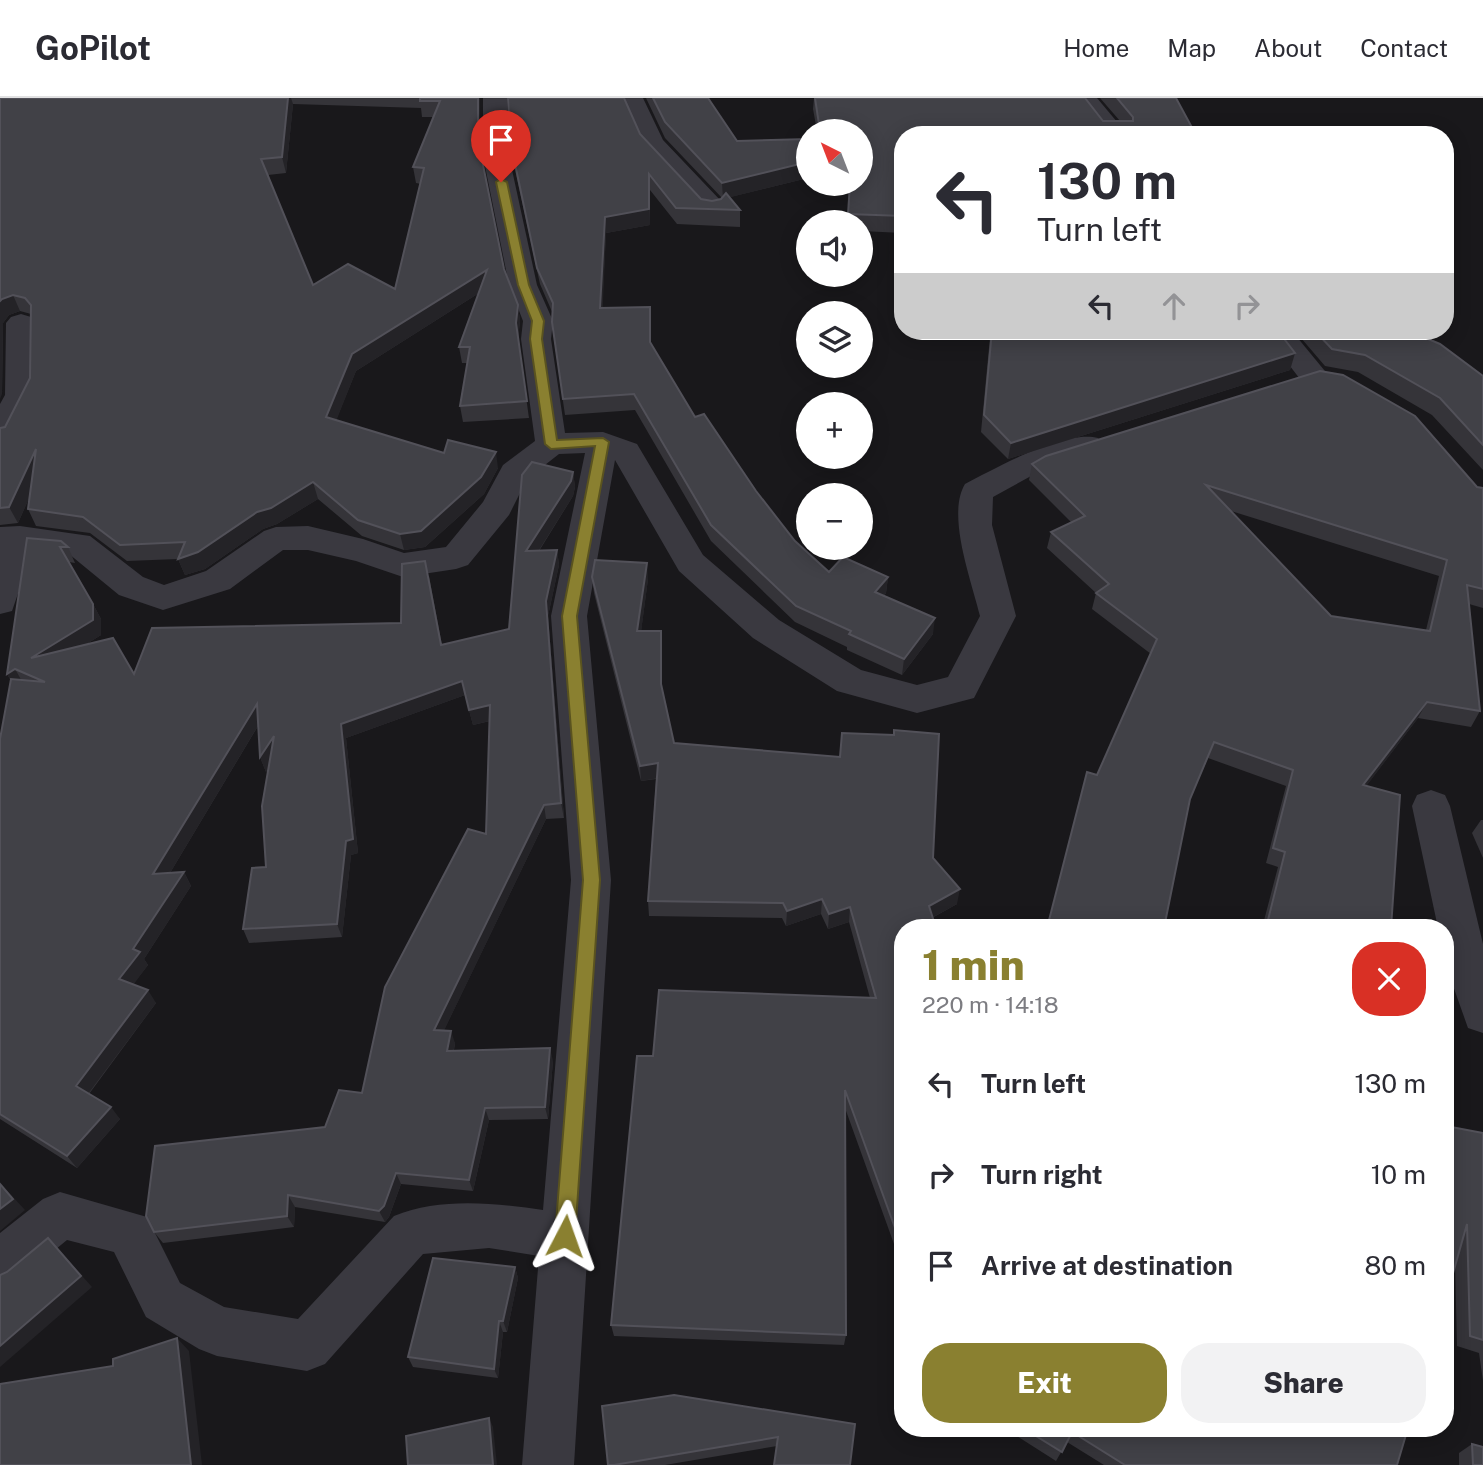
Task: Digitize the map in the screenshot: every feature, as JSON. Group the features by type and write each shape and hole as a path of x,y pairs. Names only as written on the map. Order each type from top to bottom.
{"street":[{"path":"495,98 496,156 523,285 538,321 536,339 551,444"},
{"path":"631,98 652,142 712,207"},
{"path":"1084,98 1108,126"},
{"path":"0,435 20,395 21,323"},
{"path":"1284,340 1314,380"},
{"path":"0,602 10,538 78,544 131,586 163,598 218,580 276,539 307,538 363,551 402,565 456,557 497,507 514,473 551,444 603,442 626,451 691,563 766,629 850,681 916,699 961,688 998,616 975,525 977,492 1031,463 1111,438"},
{"path":"548,1465 591,880 569,616 603,442"},
{"path":"1431,806 1467,965 1483,1014"},
{"path":"0,1264 60,1215 130,1233 163,1300 217,1331 307,1346 411,1233 489,1225 565,1236"}],"building":[{"path":"0,98 288,98 282,157 261,159 313,285 348,264 395,289 424,168 413,167 440,101 420,101 420,98 478,98 478,140 504,269 518,305 516,323 527,401 460,406 470,347 459,347 487,270 352,354 326,417 444,453 448,440 496,452 481,477 421,531 400,534 358,520 313,482 271,508 257,512 198,552 178,559 185,542 120,545 83,517 28,509 36,449 9,507 0,508 0,428 5,427 30,378 31,305 25,298 13,295 0,301"},
{"path":"508,98 624,98 640,134 701,199 721,199 726,193 740,210 676,208 649,174 649,209 605,217 600,308 650,307 650,342 695,417 704,414 756,491 796,542 796,560 816,560 829,572 840,560 850,560 888,577 875,592 935,618 904,659 796,606 711,525 634,394 563,399 552,322 553,303 537,268 510,140"},
{"path":"653,98 708,98 737,141 796,139 796,165 722,183 665,122"},
{"path":"815,98 1085,98 1103,121 1133,121 1133,117 1117,98 1176,98 1191,126 894,126 894,216 873,215 873,210 848,210 849,196 873,196 873,119 818,119"},
{"path":"991,340 1285,340 1295,353 1011,443 984,415"},
{"path":"1324,340 1430,340 1440,344 1483,376 1483,445 1440,398 1365,355 1332,349"},
{"path":"1320,371 1343,375 1415,416 1477,487 1483,488 1483,589 1467,585 1480,711 1427,702 1363,785 1400,795 1392,919 1268,919 1285,852 1273,848 1293,770 1214,742 1190,799 1166,919 1049,919 1087,772 1097,775 1157,639 1096,593 1109,584 1051,532 1085,516 1032,464 1046,456","holes":["1206,485 1447,560 1430,631 1331,616"]},
{"path":"532,462 573,472 571,481 526,551 557,550 546,601 561,803 544,805 434,1030 451,1031 447,1051 550,1048 545,1107 485,1108 469,1180 396,1173 384,1206 379,1211 288,1195 287,1216 154,1232 146,1216 155,1146 325,1127 339,1090 362,1093 385,987 468,829 486,834 490,705 469,710 462,681 341,724 353,839 346,841 337,924 243,929 252,868 266,867 262,806 274,736 260,757 257,704 153,874 184,872 133,949 140,952 119,979 148,990 76,1086 111,1107 67,1156 0,1114 0,739 11,679 45,682 15,669 7,674 27,538 61,541 68,547 60,547 93,604 93,620 31,658 113,638 134,674 152,628 401,623 402,564 425,561 441,645 509,629 522,475"},
{"path":"595,560 647,563 637,631 661,631 661,684 674,743 840,757 842,733 894,735 894,730 939,734 933,858 960,889 929,906 933,919 894,919 894,1225 845,1090 846,1335 611,1325 637,1056 653,1056 659,990 876,998 850,907 829,914 822,899 787,911 783,903 648,901 658,763 640,766 592,577"},
{"path":"1454,1128 1483,1133 1483,1340 1470,1336 1467,1224 1454,1270"},
{"path":"0,1184 13,1199 0,1209"},
{"path":"48,1238 81,1276 0,1346 0,1275"},
{"path":"433,1258 515,1267 503,1321 499,1321 494,1369 408,1357"},
{"path":"177,1338 191,1465 0,1465 0,1384 113,1366 113,1359"},
{"path":"674,1395 855,1424 850,1465 774,1465 778,1437 608,1465 602,1406"},
{"path":"489,1418 493,1465 408,1465 406,1436"},
{"path":"1038,1437 1070,1437 1062,1452"},
{"path":"1080,1437 1405,1437 1397,1465 1125,1465"},
{"path":"1472,1444 1483,1447 1483,1465 1473,1465"}],"route":[{"path":"501,182 523,285 538,321 536,339 551,444 603,442 569,616 591,880 565,1236"}]}
